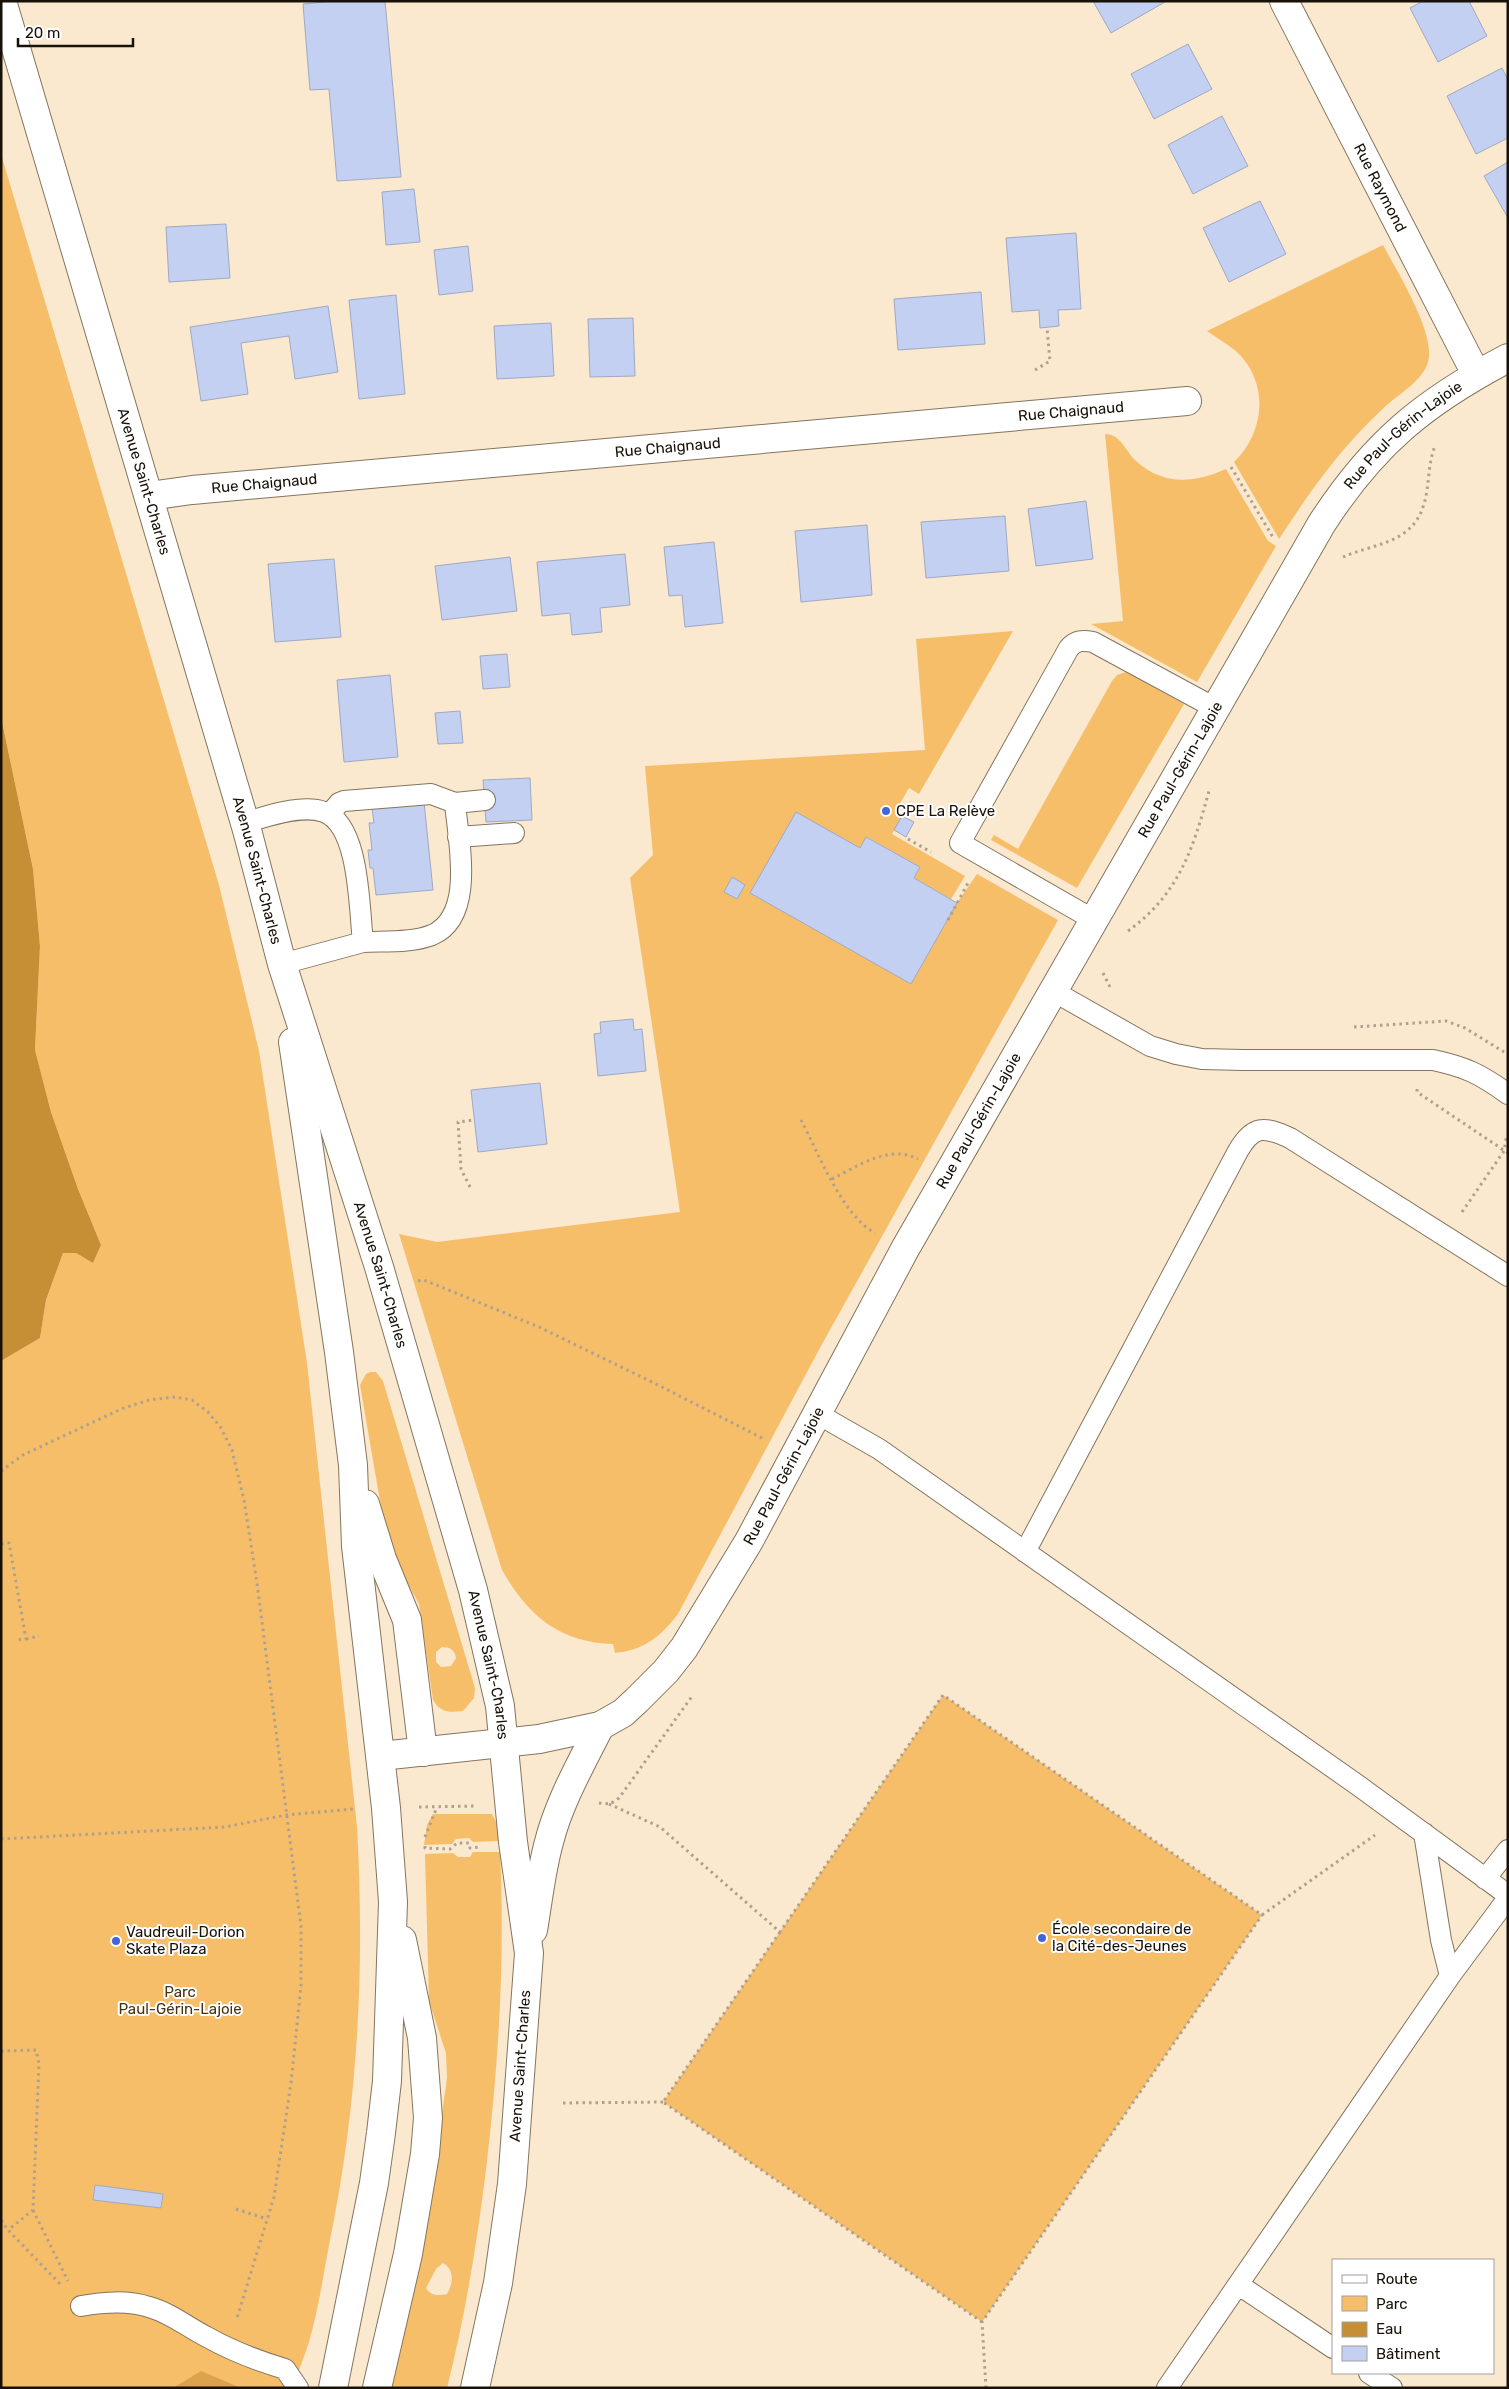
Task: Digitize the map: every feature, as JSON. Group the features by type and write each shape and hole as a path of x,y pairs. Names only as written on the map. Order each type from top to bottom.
{"main road":[{"name":"Avenue Saint-Charles","path":"2,1 245,823 282,964 379,1267 474,1590 494,1673 504,1743 513,1842 529,1953 512,2184 498,2282 474,2388"},
{"name":"Rue Raymond","path":"1284,1 1476,374"},
{"name":"Rue Paul-Gérin-Lajoie","path":"381,1756 563,1735 600,1726 622,1713 666,1671 684,1648 749,1541 905,1249 1322,523 1355,475 1374,453 1417,415 1456,386 1508,358"},
{"name":"Rue Chaignaud","path":"149,496 202,489 1187,401"},
{"name":"Avenue Saint-Charles","path":"282,964 339,1352 353,1465 356,1546 381,1756 393,1902 387,2081 381,2133 374,2183 333,2388"},
{"path":"353,1465 382,1559 407,1620 423,1752"},
{"path":"529,1953 549,1841 562,1804 600,1726"},
{"path":"377,2388 408,2254 425,2154 428,2118 422,2038 393,1902"}],"lane":[{"path":"1094,920 960,843 1069,648 1073,643 1082,640 1093,642 1215,708"},
{"path":"330,814 339,803 344,801 431,794 455,803 485,800"},
{"path":"282,964 363,942 419,939 434,934 442,928 460,902 461,884 455,803"},
{"path":"245,823 270,814 317,810 330,814 340,824 352,853 363,942"},
{"path":"458,837 514,833"},
{"path":"1053,990 1150,1046 1176,1054 1218,1059 1433,1060 1460,1066 1477,1073 1508,1094"},
{"path":"1025,1552 1238,1151 1246,1137 1254,1131 1271,1129 1290,1138 1508,1276"},
{"path":"816,1413 879,1449 1402,1817 1508,1896 1450,1976 1167,2388"},
{"path":"1424,1833 1441,1940 1450,1976"},
{"path":"1485,1879 1508,1850"},
{"path":"1239,2285 1332,2347"},
{"path":"81,2306 102,2302 129,2302 152,2307 227,2348 255,2360 285,2369 298,2388"},
{"path":"1371,2374 1392,2388"}],"path":[{"path":"1035,370 1050,361 1047,328"},
{"name":"Rue Paul-Gérin-Lajoie","path":"1340,559 1395,540 1405,533 1423,508 1429,461 1438,441"},
{"path":"1231,467 1271,536 1278,543"},
{"path":"1127,932 1153,911 1181,874 1192,848 1212,783"},
{"path":"1101,967 1108,986 1114,993"},
{"path":"1351,1027 1446,1021 1481,1037 1508,1055"},
{"path":"1417,1092 1506,1152"},
{"path":"470,1187 461,1169 458,1122 474,1120"},
{"path":"801,1120 848,1209 859,1223 881,1237"},
{"path":"1457,1220 1506,1152 1507,1134"},
{"path":"832,1179 880,1156 901,1153 923,1162"},
{"path":"414,1281 424,1280 539,1327 771,1443"},
{"path":"1,1471 23,1455 121,1409 149,1400 175,1397 192,1400 208,1412 221,1428 232,1450 244,1500 301,1926 301,1986 288,2102 274,2197 236,2321"},
{"path":"1,1544 9,1543 26,1639"},
{"path":"16,1640 39,1636"},
{"path":"663,2102 943,1695 1262,1915"},
{"path":"606,1803 660,1827 780,1932"},
{"path":"480,1847 470,1848 469,1843 457,1843 450,1849 425,1848 425,1835 438,1807 481,1806"},
{"path":"1,1839 225,1827 286,1815 356,1808"},
{"path":"986,2388 982,2322 1262,1915 1402,1817"},
{"path":"1,2051 36,2050 38,2056 33,2210 81,2306"},
{"path":"563,2103 663,2102 982,2322"},
{"path":"236,2209 268,2218"},
{"path":"8,2230 33,2210"},
{"path":"1,2220 8,2230 81,2306"}],"green space":[{"name":"Parc Paul-Gérin-Lajoie","path":"1,154 219,885 259,1051 307,1363 357,1827 360,1933 357,2037 347,2141 315,2318 309,2342 292,2388 1,2388 1,1361 40,1338 46,1300 63,1253 76,1253 93,1263 101,1245 78,1189 51,1112 35,1050 40,946 33,869 1,717"},
{"path":"1383,245 1405,285 1425,330 1428,344 1428,364 1419,377 1388,404 1342,451 1279,539 1234,462 1252,437 1257,423 1259,394 1255,379 1238,353 1207,331"},
{"path":"1105,434 1119,440 1136,461 1157,475 1180,480 1203,477 1226,469 1268,541 1276,546 1197,682 1091,624 1123,621"},
{"path":"1013,631 919,794 909,788 895,812 902,816 892,834 965,876 951,899 914,878 920,867 867,837 860,848 911,983 957,903 977,874 1058,920 821,1346 678,1614 651,1641 635,1649 615,1653 613,1644 576,1638 561,1632 534,1613 512,1586 502,1570 399,1234 437,1242 680,1212 630,878 653,855 645,766 925,750 916,639"},
{"path":"1126,672 1184,704 1077,888 991,840 994,835 1018,849 1112,681 1117,675"},
{"path":"376,1372 383,1381 475,1688 474,1698 463,1711 445,1711 433,1700 419,1604 398,1566 383,1518 360,1385 366,1374","holes":["442,1647 450,1648 455,1655 456,1658 451,1666 441,1667 436,1662 436,1652"]},
{"path":"943,1695 1262,1915 982,2322 663,2102"},
{"path":"433,1814 492,1814 496,1822 500,1841 473,1842 469,1838 456,1839 452,1844 424,1845 427,1825"},
{"path":"473,1852 500,1852 502,1930 495,2084 475,2246 466,2303 447,2388 387,2388 437,2149 447,2078 446,2053 429,2001 425,1854 453,1853 458,1857 470,1857","holes":["443,2263 447,2266 452,2277 447,2294 432,2294 426,2288 436,2269"]}],"shaded area":[{"path":"201,2371 241,2388 173,2388"}],"water":[{"path":"1,717 33,869 40,946 35,1050 51,1112 78,1189 101,1245 93,1263 76,1253 63,1253 46,1300 40,1338 1,1361"}],"building":[{"path":"335,1 385,1 401,177 337,181 329,89 310,90 303,4"},
{"path":"1093,1 1165,1 1165,2 1111,33"},
{"path":"1423,1 1469,1 1487,36 1438,62 1410,8"},
{"path":"1188,44 1212,89 1154,119 1131,74"},
{"path":"1502,68 1508,80 1508,138 1476,154 1447,96"},
{"path":"1222,116 1248,166 1193,194 1168,145"},
{"path":"1508,162 1508,218 1484,176"},
{"path":"414,189 420,242 386,245 382,192"},
{"path":"1260,201 1286,254 1229,282 1203,228"},
{"path":"226,224 230,278 169,282 166,227"},
{"path":"1076,233 1081,309 1058,310 1059,326 1040,328 1039,310 1012,312 1006,238"},
{"path":"468,246 473,291 439,295 434,250"},
{"path":"981,292 985,344 898,350 894,299"},
{"path":"396,295 405,394 359,399 349,300"},
{"path":"328,306 338,372 295,379 289,336 241,343 248,394 201,401 190,327"},
{"path":"633,318 635,376 590,377 588,319"},
{"path":"551,323 554,376 497,379 494,326"},
{"path":"1086,501 1093,559 1036,566 1028,509"},
{"path":"1005,516 1009,571 926,578 921,522"},
{"path":"867,525 872,595 801,602 795,531"},
{"path":"714,542 723,623 685,627 682,595 669,596 664,547"},
{"path":"625,554 630,605 600,608 602,632 572,635 570,613 542,616 537,562"},
{"path":"510,557 517,611 442,620 435,566"},
{"path":"334,559 341,637 275,642 268,564"},
{"path":"507,654 510,687 483,689 480,656"},
{"path":"390,675 398,757 344,762 337,680"},
{"path":"460,711 463,743 438,744 435,713"},
{"path":"530,778 532,820 486,822 483,780"},
{"path":"424,802 433,890 376,895 373,868 370,868 368,850 372,850 369,823 374,823 372,808"},
{"path":"796,812 860,848 866,837 920,867 914,878 957,903 911,984 750,893"},
{"path":"902,816 914,822 906,837 894,830"},
{"path":"732,877 745,885 737,899 724,892"},
{"path":"633,1019 634,1030 642,1029 646,1071 598,1076 594,1034 601,1033 600,1022"},
{"path":"540,1083 547,1144 478,1152 471,1090"},
{"path":"95,2185 163,2194 161,2208 93,2200"}],"place":[{"name":"CPE La Relève","path":"886,811"},
{"name":"École secondaire de la Cité-des-Jeunes","path":"1042,1938"},
{"name":"Vaudreuil-Dorion Skate Plaza","path":"116,1941"}]}
